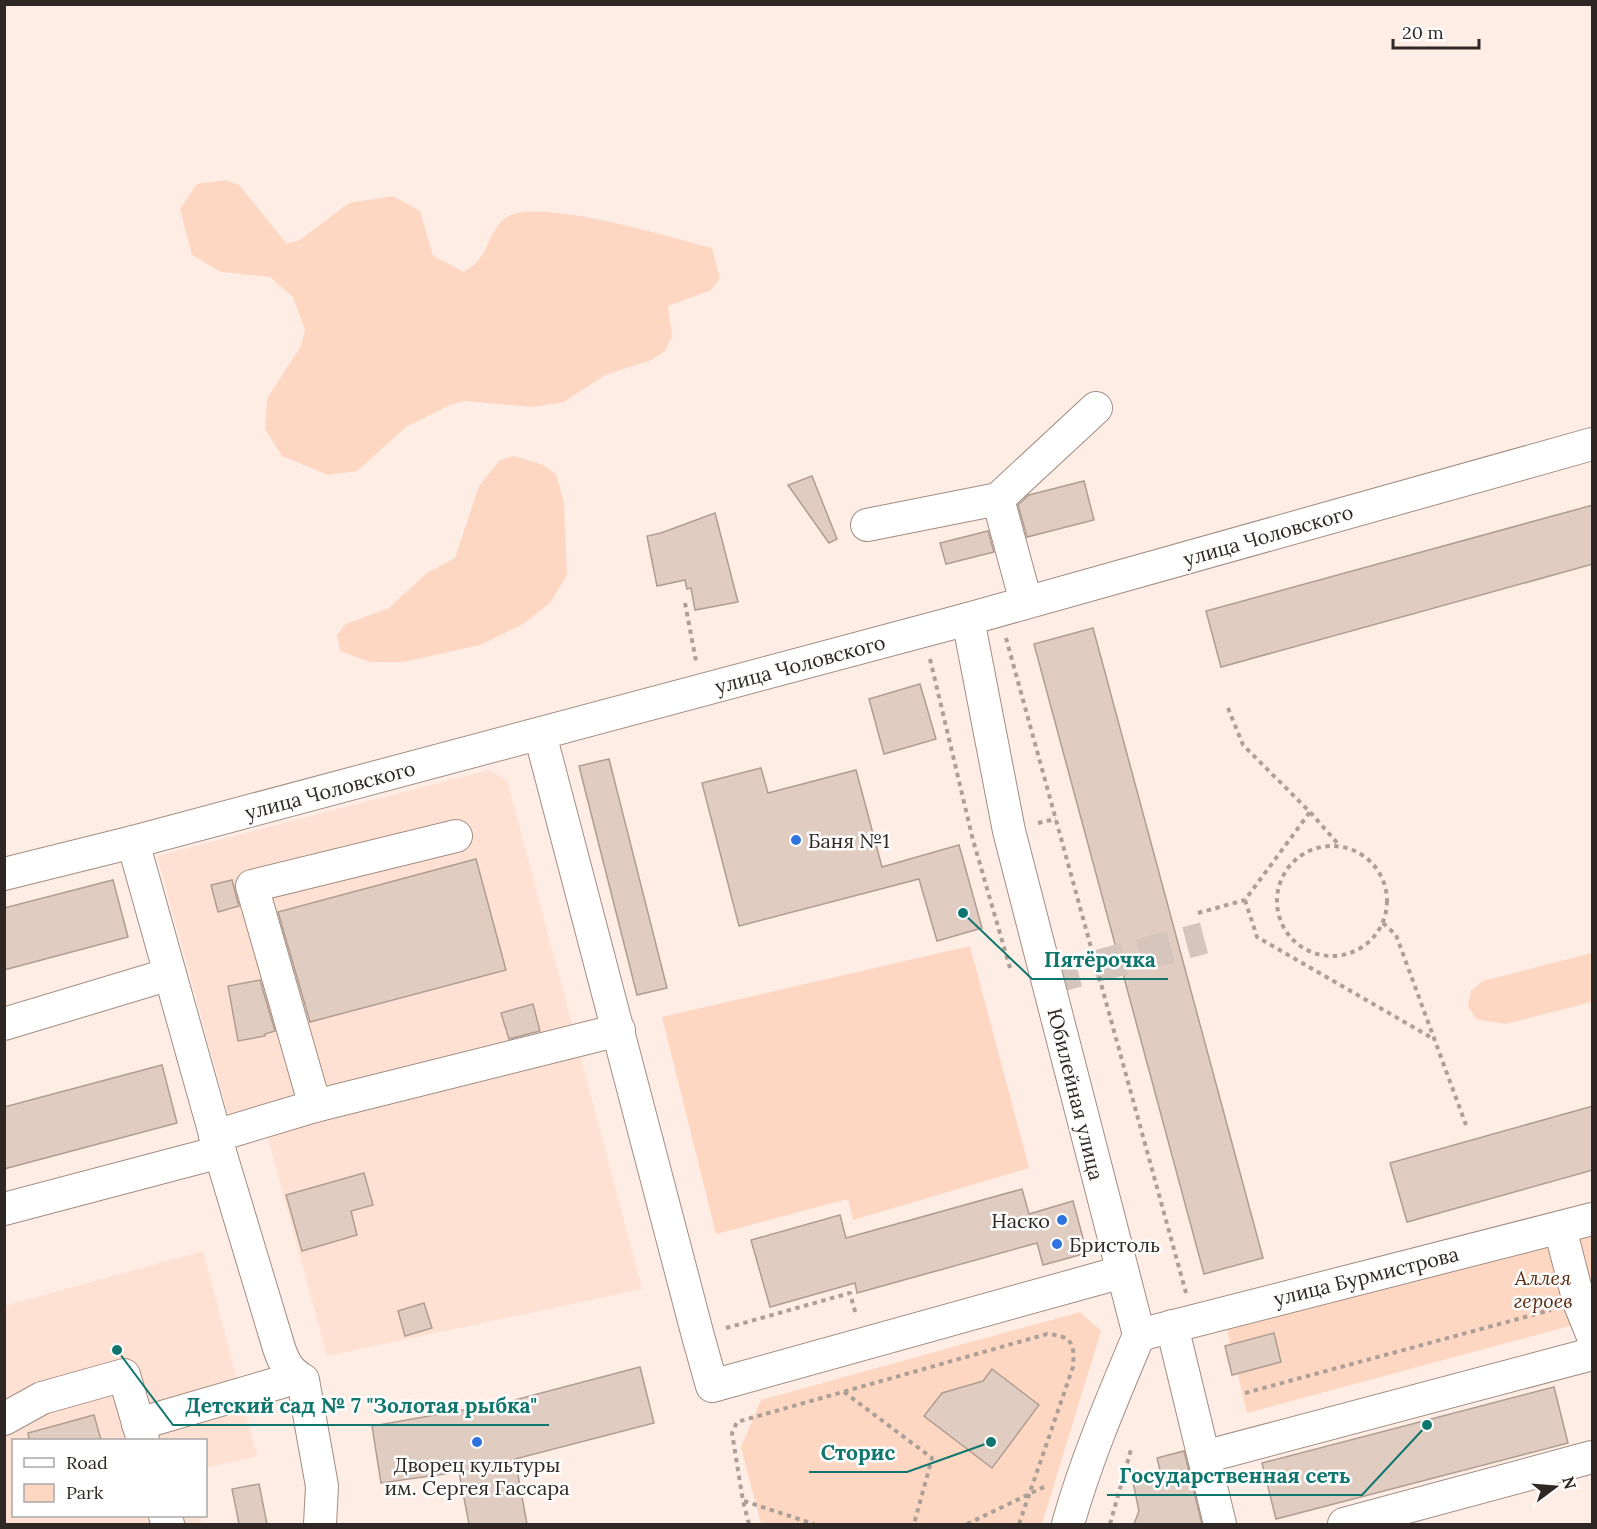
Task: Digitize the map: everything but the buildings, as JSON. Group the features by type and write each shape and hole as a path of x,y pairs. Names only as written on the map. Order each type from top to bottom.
{"street":[{"path":"867,525 998,499 1096,408"},
{"name":"улица Чоловского","path":"4,874 133,842 968,619 1593,444"},
{"path":"998,499 1026,602"},
{"name":"Юбилейная улица","path":"968,619 1009,831 1139,1335"},
{"path":"540,734 712,1386 1122,1272"},
{"path":"315,1106 252,886 456,836"},
{"path":"133,842 217,1144 279,1348 284,1363 303,1380 322,1486 320,1524"},
{"path":"4,1024 170,974"},
{"path":"4,1209 217,1144 315,1106 619,1030"},
{"name":"улица Бурмистрова","path":"1139,1335 1593,1219"},
{"path":"1560,1228 1579,1302 1593,1334"},
{"path":"1182,1323 1204,1457 1220,1524"},
{"path":"1068,1524 1110,1404 1139,1335"},
{"path":"1204,1457 1593,1354"},
{"path":"4,1419 42,1398 124,1375 140,1432 282,1382 294,1374"},
{"path":"1344,1524 1593,1457"}],"path":[{"path":"685,603 702,690"},
{"path":"1004,632 1182,1323"},
{"path":"928,652 974,840 1013,976"},
{"path":"1228,708 1243,744 1340,846"},
{"path":"1198,913 1245,900 1310,812"},
{"path":"1340,846 1360,854 1376,867 1387,894 1387,909 1383,922 1375,935 1364,945 1337,956 1322,955 1308,950 1287,932 1278,906 1278,891 1282,878 1295,861 1312,849 1340,846"},
{"path":"1245,900 1257,937 1434,1039"},
{"path":"1383,922 1396,935 1466,1125"},
{"path":"698,1336 850,1293 859,1324"},
{"path":"1245,1393 1579,1302"},
{"path":"749,1524 732,1433 737,1422 1047,1334 1062,1335 1070,1342 1074,1351 1073,1367 1019,1524"},
{"path":"843,1392 932,1458 914,1524"},
{"path":"1110,1524 1132,1446"},
{"path":"967,1524 1051,1483"},
{"path":"743,1501 814,1524"}],"shaded area":[{"path":"489,770 507,780 642,1289 327,1356 262,1116 229,1118 157,856"},
{"path":"203,1251 257,1456 207,1468 207,1439 12,1439 12,1517 199,1517 202,1524 5,1524 5,1306"}],"green space":[{"path":"225,180 239,185 287,244 300,240 349,203 393,196 420,211 433,256 464,272 480,258 503,220 525,212 549,212 608,222 712,248 720,278 711,290 668,306 672,336 665,351 651,360 605,375 564,402 534,407 464,401 450,405 406,427 357,471 328,475 282,456 265,429 267,399 301,346 305,330 293,297 270,277 221,272 192,255 180,209 197,184"},
{"path":"513,456 541,464 556,474 564,503 567,575 550,603 523,624 480,645 403,662 370,662 340,651 337,635 346,624 389,608 427,573 455,558 479,486 499,461"},
{"path":"970,946 1029,1168 853,1220 848,1199 716,1234 662,1017"},
{"path":"1592,953 1592,1002 1505,1024 1476,1019 1468,1006 1471,991 1483,981"},
{"name":"Аллея героев","path":"1592,1230 1592,1320 1247,1413 1227,1330"},
{"path":"1080,1312 1101,1331 1042,1524 761,1524 741,1447 761,1400"}],"tunnel":[{"path":"1047,979 1204,938"}],"place":[{"name":"Баня №1","path":"796,840"},
{"name":"Пятёрочка","path":"963,913"},
{"name":"Наско","path":"1062,1220"},
{"name":"Бристоль","path":"1057,1244"},
{"name":"Детский сад № 7 \"Золотая рыбка\"","path":"117,1350"},
{"name":"Государственная сеть","path":"1427,1425"},
{"name":"Дворец культуры им. Сергея Гассара","path":"477,1442"},
{"name":"Сторис","path":"991,1442"}]}
